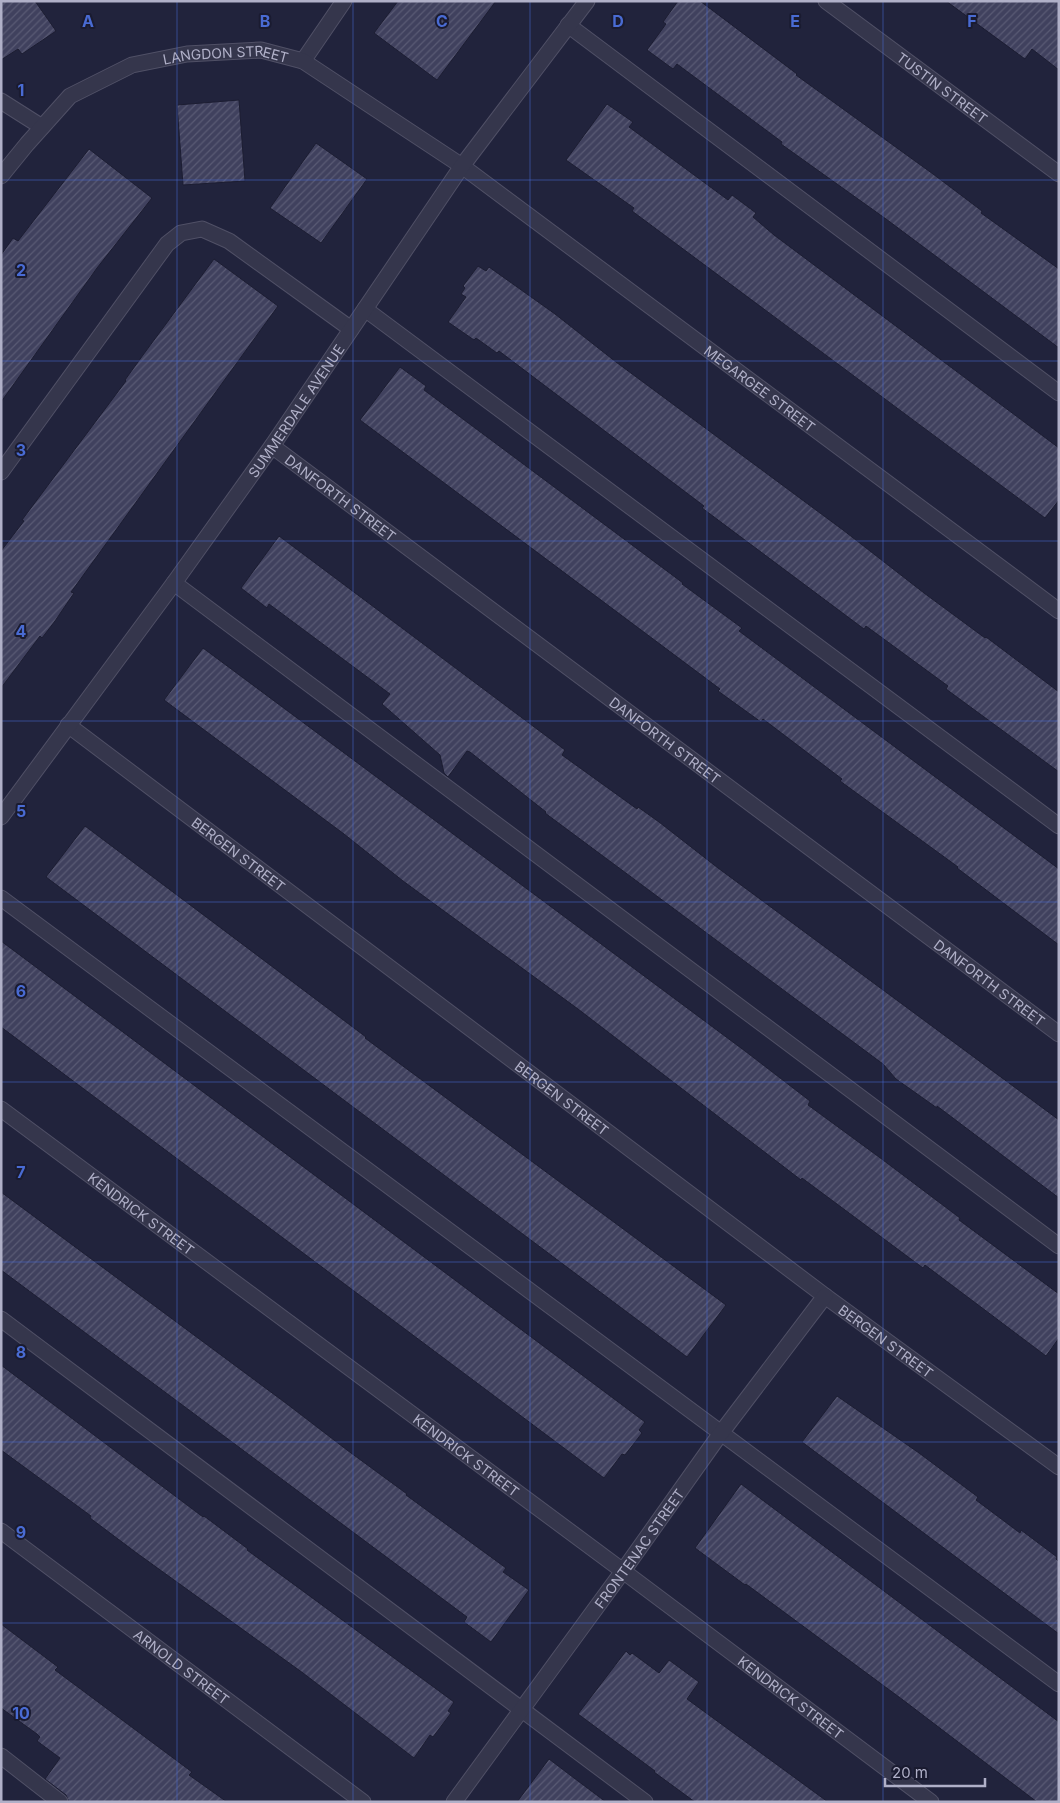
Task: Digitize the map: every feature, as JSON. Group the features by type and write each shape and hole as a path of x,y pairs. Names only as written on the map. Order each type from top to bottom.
{"street":[{"path":"303,61 344,1"},
{"name":"SUMMERDALE AVENUE","path":"1,817 174,583 272,446 462,166 586,1"},
{"name":"TUSTIN STREET","path":"826,1 1059,174"},
{"path":"568,26 1059,394"},
{"name":"LANGDON STREET","path":"1,176 70,96 132,65 187,54 261,50 303,61 462,166"},
{"path":"1,101 42,127"},
{"name":"MEGARGEE STREET","path":"462,166 1059,611"},
{"path":"1,472 167,244 180,233 202,229 229,241 350,329"},
{"path":"364,309 1059,826"},
{"name":"DANFORTH STREET","path":"272,446 1059,1034"},
{"path":"174,583 1059,1246"},
{"name":"BERGEN STREET","path":"68,725 825,1296 1059,1467"},
{"path":"1,898 1059,1684"},
{"name":"KENDRICK STREET","path":"1,1109 931,1802"},
{"name":"FRONTENAC STREET","path":"454,1802 522,1711 721,1433 825,1296"},
{"path":"1,1319 645,1802"},
{"name":"ARNOLD STREET","path":"1,1531 363,1802"},
{"path":"1,1756 60,1802"}],"building":[{"path":"1,1 35,1 56,31 22,54 18,49 1,60"},
{"path":"398,1 496,1 437,80 374,33"},
{"path":"678,1 700,1 796,75 933,174 982,211 981,213 1059,269 1059,348 886,219 781,144 782,142 677,64 673,69 647,50 666,24 663,22"},
{"path":"946,1 1059,1 1059,70 1032,49 1025,59"},
{"path":"239,100 245,181 183,185 177,105"},
{"path":"607,104 633,122 629,127 728,200 732,195 756,213 753,217 774,235 1059,448 1059,500 1045,518 632,211 634,208 566,160"},
{"path":"316,143 367,179 321,243 270,208"},
{"path":"89,149 152,198 97,268 1,402 1,255 13,238 18,241"},
{"path":"214,259 278,306 71,592 74,593 55,621 42,638 40,636 1,688 1,551"},
{"path":"478,266 486,271 489,267 555,314 924,593 1059,692 1059,772 946,689 948,686 866,626 864,629 702,508 704,506 499,351 497,353 476,338 474,340 448,322 466,297 461,294 465,288 463,286"},
{"path":"400,367 426,386 424,390 742,628 739,631 1059,869 1059,945 958,867 840,781 842,779 763,719 761,722 718,691 720,689 360,420"},
{"path":"279,536 565,750 562,755 637,809 638,807 659,822 718,868 1059,1120 1059,1198 937,1106 937,1108 896,1079 883,1064 545,813 470,752 467,751 448,777 444,773 440,755 382,704 390,694 269,604 267,608 241,588"},
{"path":"203,648 745,1051 810,1101 808,1105 1059,1294 1059,1338 1046,1356 925,1265 923,1268 802,1178 801,1180 578,1009 403,881 344,834 164,700"},
{"path":"85,826 365,1038 726,1305 687,1357 46,877"},
{"path":"1,941 645,1422 639,1430 642,1433 625,1455 622,1454 604,1478 1,1027"},
{"path":"1,1192 506,1568 503,1572 529,1590 491,1642 464,1622 467,1617 1,1270"},
{"path":"1,1365 247,1550 454,1702 448,1711 451,1713 433,1737 430,1735 414,1758 303,1673 138,1554 90,1518 91,1516 1,1450"},
{"path":"837,1396 978,1497 976,1500 1020,1533 1021,1530 1057,1557 1056,1559 1059,1562 1059,1634 802,1442"},
{"path":"741,1484 1059,1722 1059,1802 1037,1802 903,1700 695,1548"},
{"path":"1,1624 58,1667 55,1670 192,1772 189,1775 227,1802 69,1802 66,1795 45,1779 60,1758 37,1741 40,1737 37,1734 1,1708"},
{"path":"626,1651 630,1655 632,1653 659,1673 669,1660 699,1682 687,1699 828,1802 695,1802 654,1772 578,1714"},
{"path":"549,1759 574,1778 606,1802 517,1802"}]}
